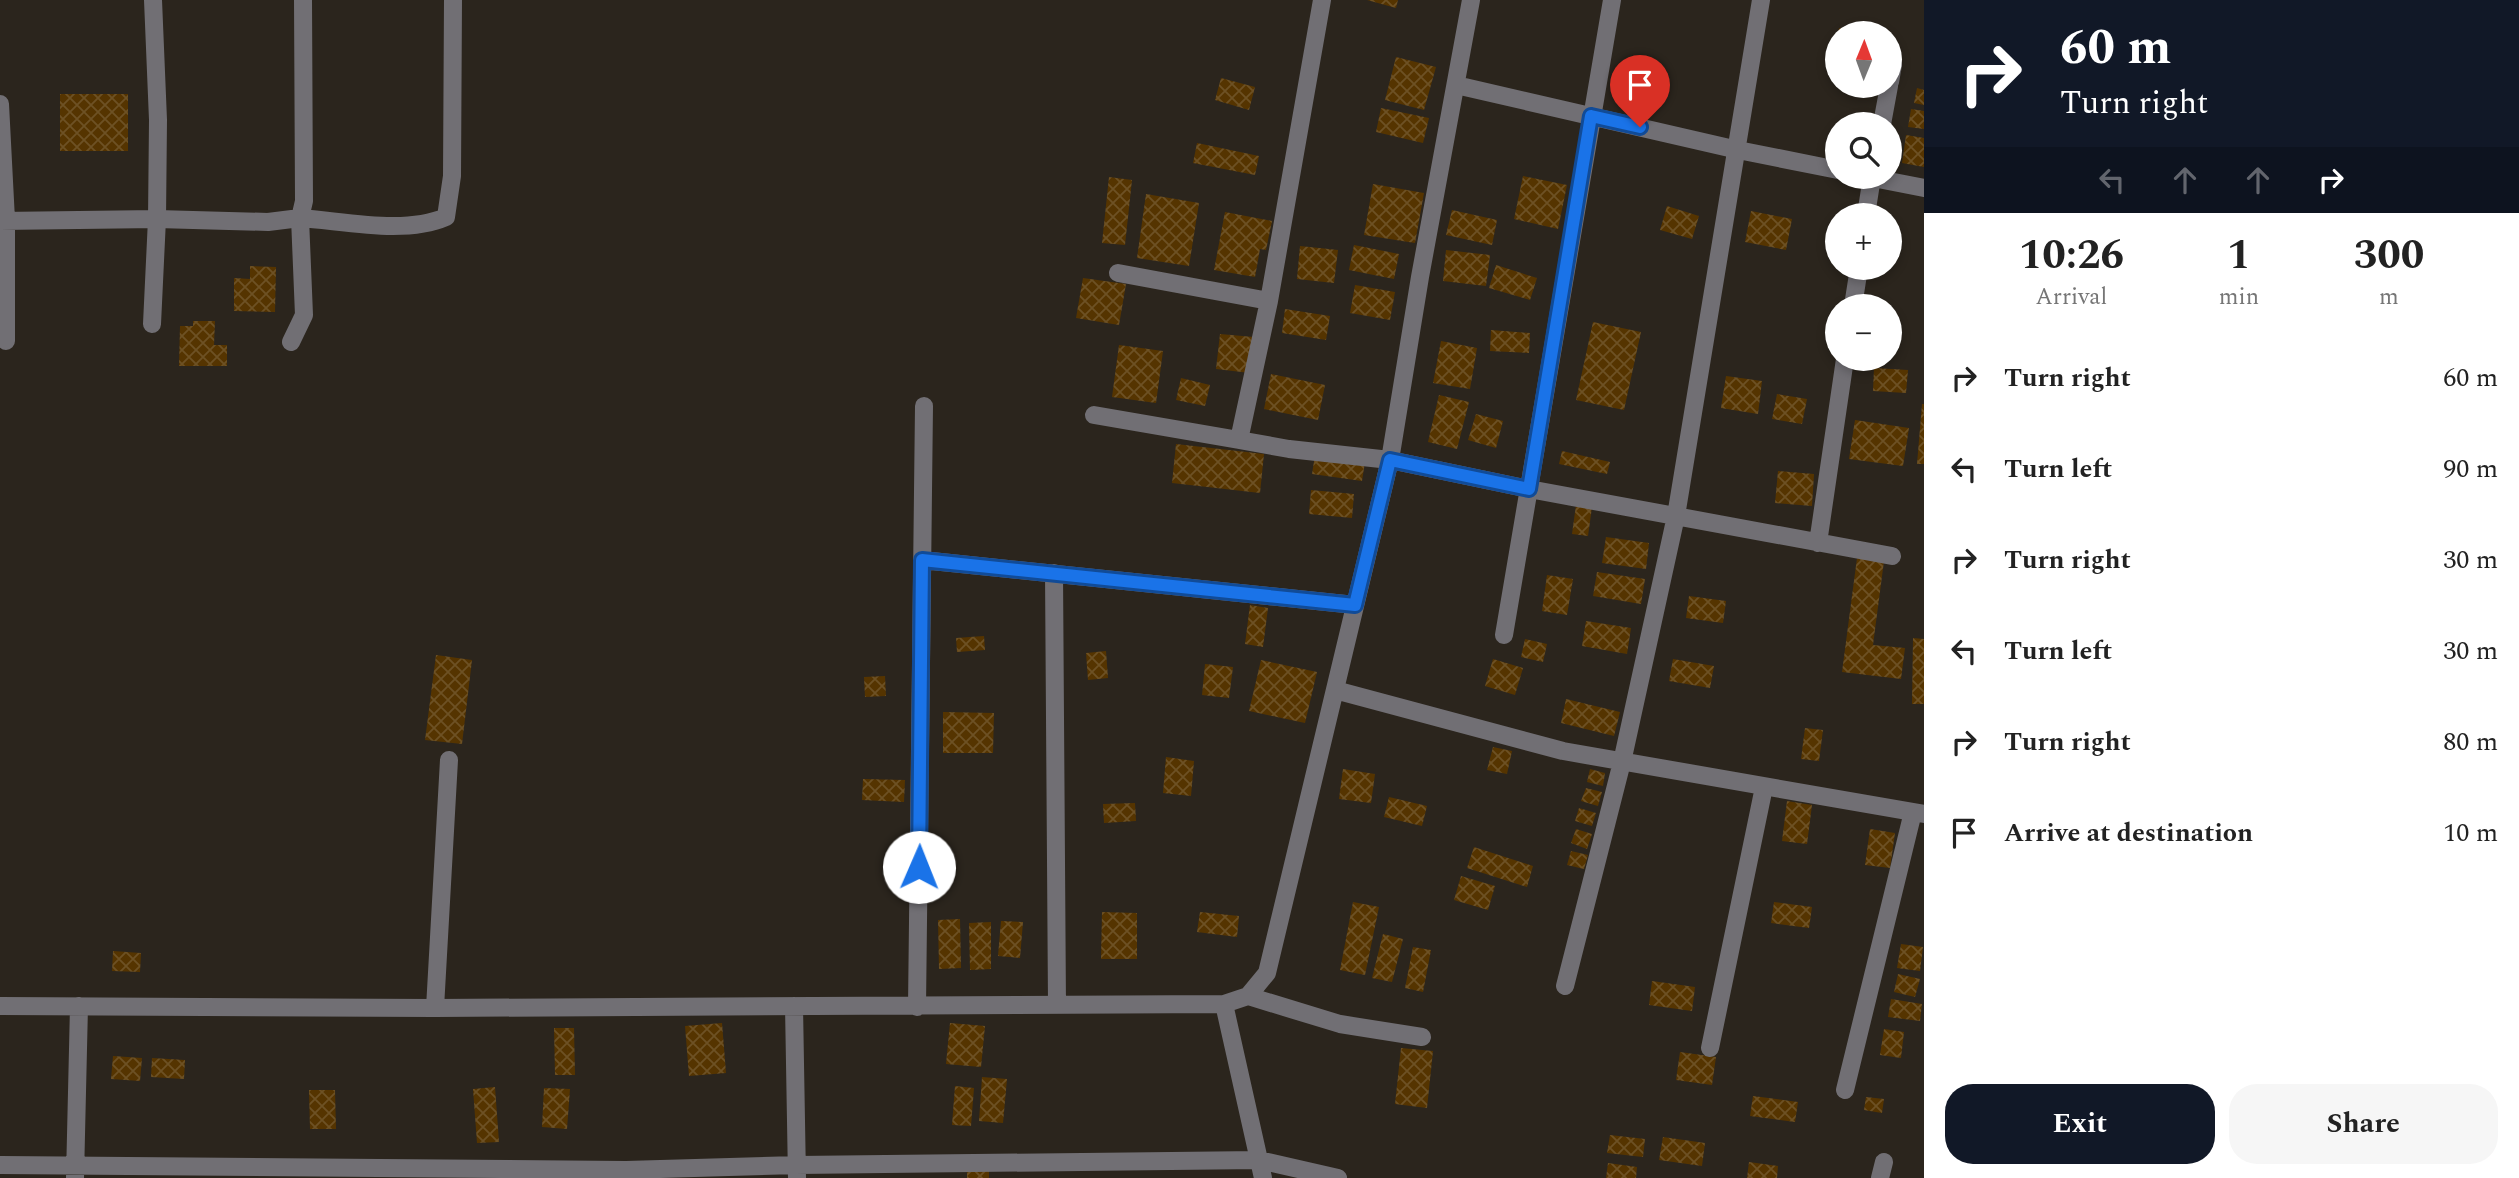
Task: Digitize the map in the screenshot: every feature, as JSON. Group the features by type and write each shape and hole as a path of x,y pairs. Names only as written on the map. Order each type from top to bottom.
{"street":[{"path":"152,324 158,120 153,0"},
{"path":"291,342 304,316 300,218 304,201 303,0"},
{"path":"3,220 157,219 268,222 300,218 391,226 428,225 446,216 452,176 453,0"},
{"path":"1239,440 1269,301 1322,0"},
{"path":"0,1006 917,1007 1224,1004 1248,996 1266,973 1390,460 1420,277 1471,0"},
{"path":"1504,635 1612,0"},
{"path":"1565,986 1622,762 1676,516 1761,0"},
{"path":"1456,85 1825,167"},
{"path":"0,104 6,341"},
{"path":"1902,183 1924,188"},
{"path":"1118,273 1269,301"},
{"path":"1818,543 1843,371"},
{"path":"917,1007 924,406"},
{"path":"1094,415 1289,449 1390,460 1529,489 1892,556"},
{"path":"922,560 1355,605"},
{"path":"1054,573 1056,1005"},
{"path":"1335,690 1563,751 1918,813 1845,1090"},
{"path":"435,1008 449,760"},
{"path":"1710,1048 1764,787"},
{"path":"1248,996 1339,1024 1422,1037"},
{"path":"1224,1004 1261,1169"},
{"path":"75,1172 79,1006"},
{"path":"794,1006 797,1172"},
{"path":"0,1165 75,1172 1261,1169 1338,1178"}],"building":[{"path":"1367,0 1398,0 1396,8"},
{"path":"1396,57 1436,67 1424,110 1385,100"},
{"path":"1221,78 1255,87 1249,110 1215,100"},
{"path":"1917,88 1924,90 1924,105 1914,103"},
{"path":"60,94 128,94 128,151 60,151"},
{"path":"1381,108 1429,118 1423,143 1376,132"},
{"path":"1911,109 1924,111 1924,129 1908,127"},
{"path":"1906,135 1924,138 1924,167 1902,163"},
{"path":"1197,143 1259,156 1255,175 1193,163"},
{"path":"1523,176 1567,185 1558,229 1514,219"},
{"path":"1109,177 1132,180 1125,245 1102,243"},
{"path":"1373,184 1424,193 1415,243 1364,235"},
{"path":"1146,194 1199,203 1189,266 1137,258"},
{"path":"1667,206 1699,216 1692,239 1660,230"},
{"path":"1452,210 1497,220 1492,245 1446,235"},
{"path":"1751,211 1792,219 1786,250 1745,242"},
{"path":"1225,212 1272,221 1266,250 1260,249 1255,277 1214,270"},
{"path":"1354,245 1399,254 1394,279 1349,270"},
{"path":"1300,246 1338,250 1334,283 1297,279"},
{"path":"1446,250 1490,255 1486,286 1443,281"},
{"path":"1496,265 1537,278 1530,300 1489,288"},
{"path":"250,266 276,267 275,312 234,311 234,278 250,279"},
{"path":"1083,278 1126,284 1119,325 1076,318"},
{"path":"1355,285 1395,292 1390,320 1350,313"},
{"path":"1285,309 1330,316 1326,340 1282,333"},
{"path":"193,321 215,321 214,345 227,345 227,366 179,366 180,326 193,326"},
{"path":"1593,322 1641,332 1624,410 1576,400"},
{"path":"1491,330 1530,333 1529,353 1490,351"},
{"path":"1220,334 1254,337 1250,373 1216,369"},
{"path":"1441,341 1477,348 1470,389 1433,383"},
{"path":"1119,345 1163,351 1156,403 1112,397"},
{"path":"1908,370 1906,393 1873,391 1874,371"},
{"path":"1271,374 1325,385 1318,420 1264,409"},
{"path":"1726,376 1762,381 1758,414 1721,408"},
{"path":"1181,378 1210,385 1205,406 1176,400"},
{"path":"1777,394 1807,399 1802,424 1772,419"},
{"path":"1439,395 1469,402 1457,449 1428,442"},
{"path":"1922,404 1924,464 1917,464"},
{"path":"1476,414 1503,421 1496,448 1468,440"},
{"path":"1855,420 1909,428 1903,466 1849,459"},
{"path":"1176,444 1264,454 1260,493 1172,483"},
{"path":"1562,451 1610,462 1607,474 1559,464"},
{"path":"1315,455 1365,462 1362,481 1312,474"},
{"path":"1778,471 1814,474 1812,506 1775,503"},
{"path":"1311,490 1354,494 1352,518 1309,514"},
{"path":"1576,505 1592,507 1588,536 1572,534"},
{"path":"1606,537 1649,543 1646,569 1602,563"},
{"path":"1857,558 1884,561 1873,645 1905,648 1901,679 1842,672"},
{"path":"1597,572 1645,579 1641,604 1593,596"},
{"path":"1547,575 1573,579 1567,615 1542,611"},
{"path":"1689,596 1726,601 1723,623 1686,618"},
{"path":"1250,605 1268,608 1263,647 1245,644"},
{"path":"1586,621 1631,628 1627,654 1582,646"},
{"path":"984,636 985,650 957,652 956,638"},
{"path":"1913,638 1924,639 1924,704 1912,704"},
{"path":"1525,639 1547,644 1543,662 1521,657"},
{"path":"1106,651 1108,678 1088,680 1086,653"},
{"path":"436,655 472,660 462,744 425,740"},
{"path":"1493,659 1523,668 1515,695 1485,686"},
{"path":"1673,659 1714,666 1710,688 1669,681"},
{"path":"1261,660 1317,672 1305,723 1249,711"},
{"path":"1205,664 1233,667 1229,698 1202,695"},
{"path":"885,676 886,696 865,697 864,677"},
{"path":"1566,699 1620,712 1614,736 1561,723"},
{"path":"943,712 994,713 993,753 943,753"},
{"path":"1805,728 1823,730 1819,761 1801,759"},
{"path":"1493,747 1512,751 1507,774 1487,770"},
{"path":"1166,757 1194,761 1191,796 1163,793"},
{"path":"1343,769 1375,774 1371,803 1339,799"},
{"path":"1590,769 1605,773 1603,786 1587,782"},
{"path":"863,779 905,780 904,802 862,800"},
{"path":"1586,788 1602,792 1598,806 1581,801"},
{"path":"1389,797 1427,806 1422,826 1384,817"},
{"path":"1787,801 1812,805 1807,844 1782,841"},
{"path":"1135,803 1136,821 1104,823 1103,804"},
{"path":"1579,808 1596,813 1592,826 1575,821"},
{"path":"1576,829 1592,834 1587,849 1571,843"},
{"path":"1870,829 1895,833 1890,868 1865,865"},
{"path":"1474,847 1533,866 1527,887 1467,868"},
{"path":"1571,851 1588,855 1584,869 1567,865"},
{"path":"1461,876 1495,886 1488,910 1454,900"},
{"path":"1353,902 1379,907 1365,975 1340,970"},
{"path":"1774,902 1812,907 1809,928 1771,923"},
{"path":"1102,912 1137,913 1137,959 1101,959"},
{"path":"1200,912 1239,916 1237,937 1197,932"},
{"path":"960,919 961,968 939,969 938,920"},
{"path":"1001,921 1023,922 1020,958 998,956"},
{"path":"991,922 991,969 970,970 969,923"},
{"path":"1383,934 1403,939 1392,982 1372,978"},
{"path":"1901,944 1923,947 1920,971 1897,968"},
{"path":"1413,947 1431,950 1423,992 1405,988"},
{"path":"113,951 141,953 140,972 112,971"},
{"path":"1898,974 1920,979 1915,997 1894,992"},
{"path":"1652,981 1695,987 1692,1011 1649,1005"},
{"path":"1891,999 1922,1004 1920,1021 1888,1017"},
{"path":"722,1023 726,1073 689,1076 685,1026"},
{"path":"950,1023 985,1026 981,1067 946,1064"},
{"path":"554,1028 574,1028 575,1075 555,1075"},
{"path":"1884,1029 1904,1032 1901,1058 1880,1055"},
{"path":"1401,1048 1433,1051 1427,1108 1395,1104"},
{"path":"1680,1052 1716,1057 1712,1085 1676,1080"},
{"path":"113,1056 142,1058 140,1081 111,1079"},
{"path":"152,1058 185,1060 184,1079 151,1077"},
{"path":"982,1077 1007,1079 1003,1123 979,1121"},
{"path":"955,1086 974,1088 971,1126 952,1125"},
{"path":"495,1087 499,1142 477,1143 473,1089"},
{"path":"544,1088 570,1089 567,1129 542,1127"},
{"path":"309,1090 335,1090 336,1129 310,1129"},
{"path":"1753,1096 1798,1102 1795,1122 1750,1116"},
{"path":"1866,1097 1884,1099 1882,1113 1864,1110"},
{"path":"1610,1135 1645,1139 1643,1157 1607,1153"},
{"path":"1663,1137 1705,1143 1702,1166 1659,1160"},
{"path":"1749,1162 1778,1166 1777,1178 1747,1178"},
{"path":"1608,1163 1637,1167 1636,1178 1606,1178"},
{"path":"967,1170 989,1171 989,1178 967,1178"}],"route":[{"path":"919,867 922,560 1355,605 1390,460 1529,489 1591,116 1640,127"}]}
